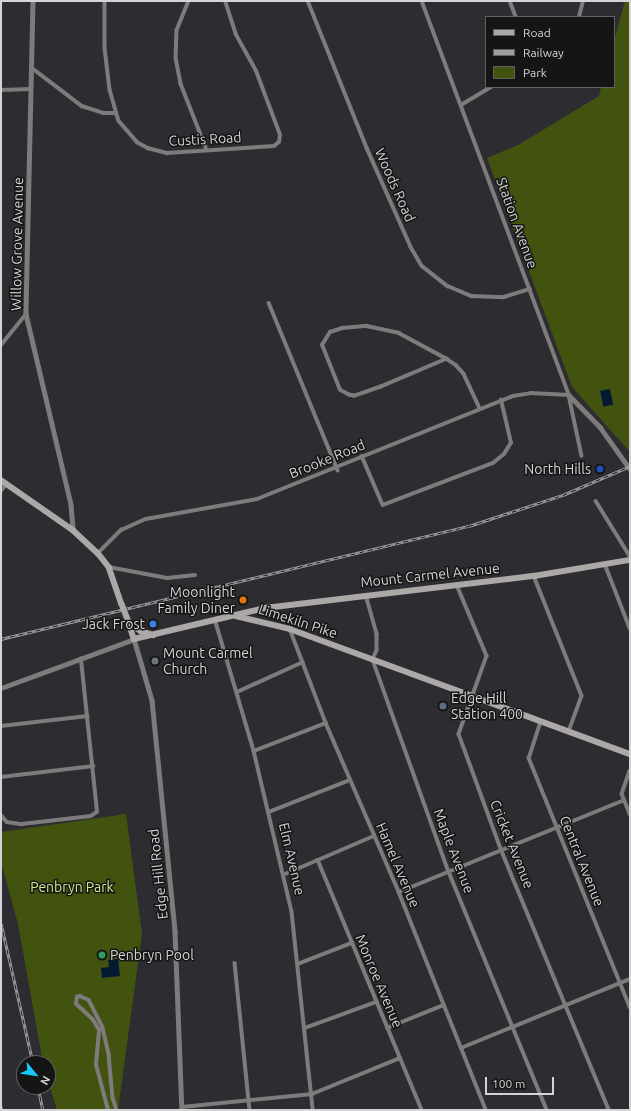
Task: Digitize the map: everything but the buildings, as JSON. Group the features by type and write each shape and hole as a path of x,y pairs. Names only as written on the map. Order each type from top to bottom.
{"main road":[{"path":"3,482 73,530 98,553 109,567 134,639"},
{"name":"Mount Carmel Avenue","path":"232,615 264,608 366,594 534,576 630,560"},
{"name":"Limekiln Pike","path":"134,639 232,615 262,620 630,754"},
{"path":"128,621 141,632 154,635"}],"street":[{"name":"Willow Grove Avenue","path":"33,1 26,314 71,505 73,530"},
{"name":"Custis Road","path":"105,1 106,61 116,112 128,133 148,148 167,153 271,147 279,142 280,135 256,71 236,35 225,1"},
{"path":"189,1 177,30 177,62 181,84 207,150"},
{"name":"Woods Road","path":"308,1 367,148 411,247 422,266 448,286 472,296 504,297 530,289"},
{"name":"Station Avenue","path":"422,1 569,395 582,456"},
{"path":"510,1 516,16"},
{"path":"578,16 583,1"},
{"path":"32,68 82,106 103,113 116,112"},
{"path":"461,105 489,88"},
{"path":"1,90 31,89"},
{"path":"269,303 338,469"},
{"path":"1,346 26,314"},
{"path":"447,359 374,389 349,395 340,390 337,385 323,350 325,340 330,332 342,328 356,326 387,329 447,359 464,374 480,408"},
{"name":"Brooke Road","path":"98,553 112,537 137,522 256,499 338,469 362,456 501,400 532,393 569,395"},
{"path":"569,395 600,427 630,469"},
{"path":"362,456 384,505 493,463 504,454 510,443 501,400"},
{"path":"1,490 3,482"},
{"path":"596,501 630,556"},
{"path":"605,564 630,628"},
{"path":"109,567 167,578 195,575"},
{"path":"534,576 582,696 569,731"},
{"name":"Cricket Avenue","path":"456,584 487,656 459,734 501,849 567,1005 609,1110"},
{"path":"366,594 377,634 377,650 373,660"},
{"name":"Elm Avenue","path":"215,619 254,751 292,912 313,1110"},
{"name":"Hamel Avenue","path":"290,629 326,723 399,892 486,1110"},
{"path":"1,688 134,639"},
{"name":"Edge Hill Road","path":"134,639 152,700 175,931 182,1109"},
{"path":"1,815 4,818 22,824 91,816 97,812 98,807 81,659"},
{"name":"Maple Avenue","path":"373,660 449,872 547,1110"},
{"path":"237,692 303,662"},
{"path":"1,726 87,716"},
{"name":"Central Avenue","path":"541,722 529,758 630,1007"},
{"path":"254,751 326,723"},
{"path":"1,777 93,766"},
{"path":"630,771 622,794 630,814"},
{"path":"269,812 350,780"},
{"path":"399,892 624,800"},
{"path":"283,875 374,836"},
{"name":"Monroe Avenue","path":"318,860 422,1110"},
{"path":"298,964 352,943"},
{"path":"235,963 250,1110"},
{"path":"461,1048 630,979"},
{"path":"108,1110 96,1065 99,1030 93,1020 76,1004 77,997 90,1000 103,1028 109,1055 113,1098 117,1110"},
{"path":"305,1028 376,1002"},
{"path":"387,1028 444,1005"},
{"path":"182,1109 312,1094 400,1058"}],"green space":[{"path":"625,1 630,1 630,452 572,387 487,158 518,145 599,96 601,88 615,88 615,37"},
{"name":"Penbryn Park","path":"126,814 142,934 118,1110 57,1110 52,1095 56,1095 56,1055 42,1055 18,924 1,862 1,832"}],"water":[{"path":"610,389 613,405 603,407 600,391"},
{"path":"118,959 120,976 102,978 101,968 109,967 108,960"}],"railway":[{"path":"1,639 469,526 563,495 630,466"},
{"path":"1,923 31,1055"},
{"path":"40,1095 43,1110"}],"place":[{"name":"North Hills","path":"600,469"},
{"name":"Moonlight Family Diner","path":"243,600"},
{"name":"Jack Frost","path":"153,624"},
{"name":"Mount Carmel Church","path":"155,661"},
{"name":"Edge Hill Station 400","path":"443,706"},
{"name":"Penbryn Pool","path":"102,955"}]}
